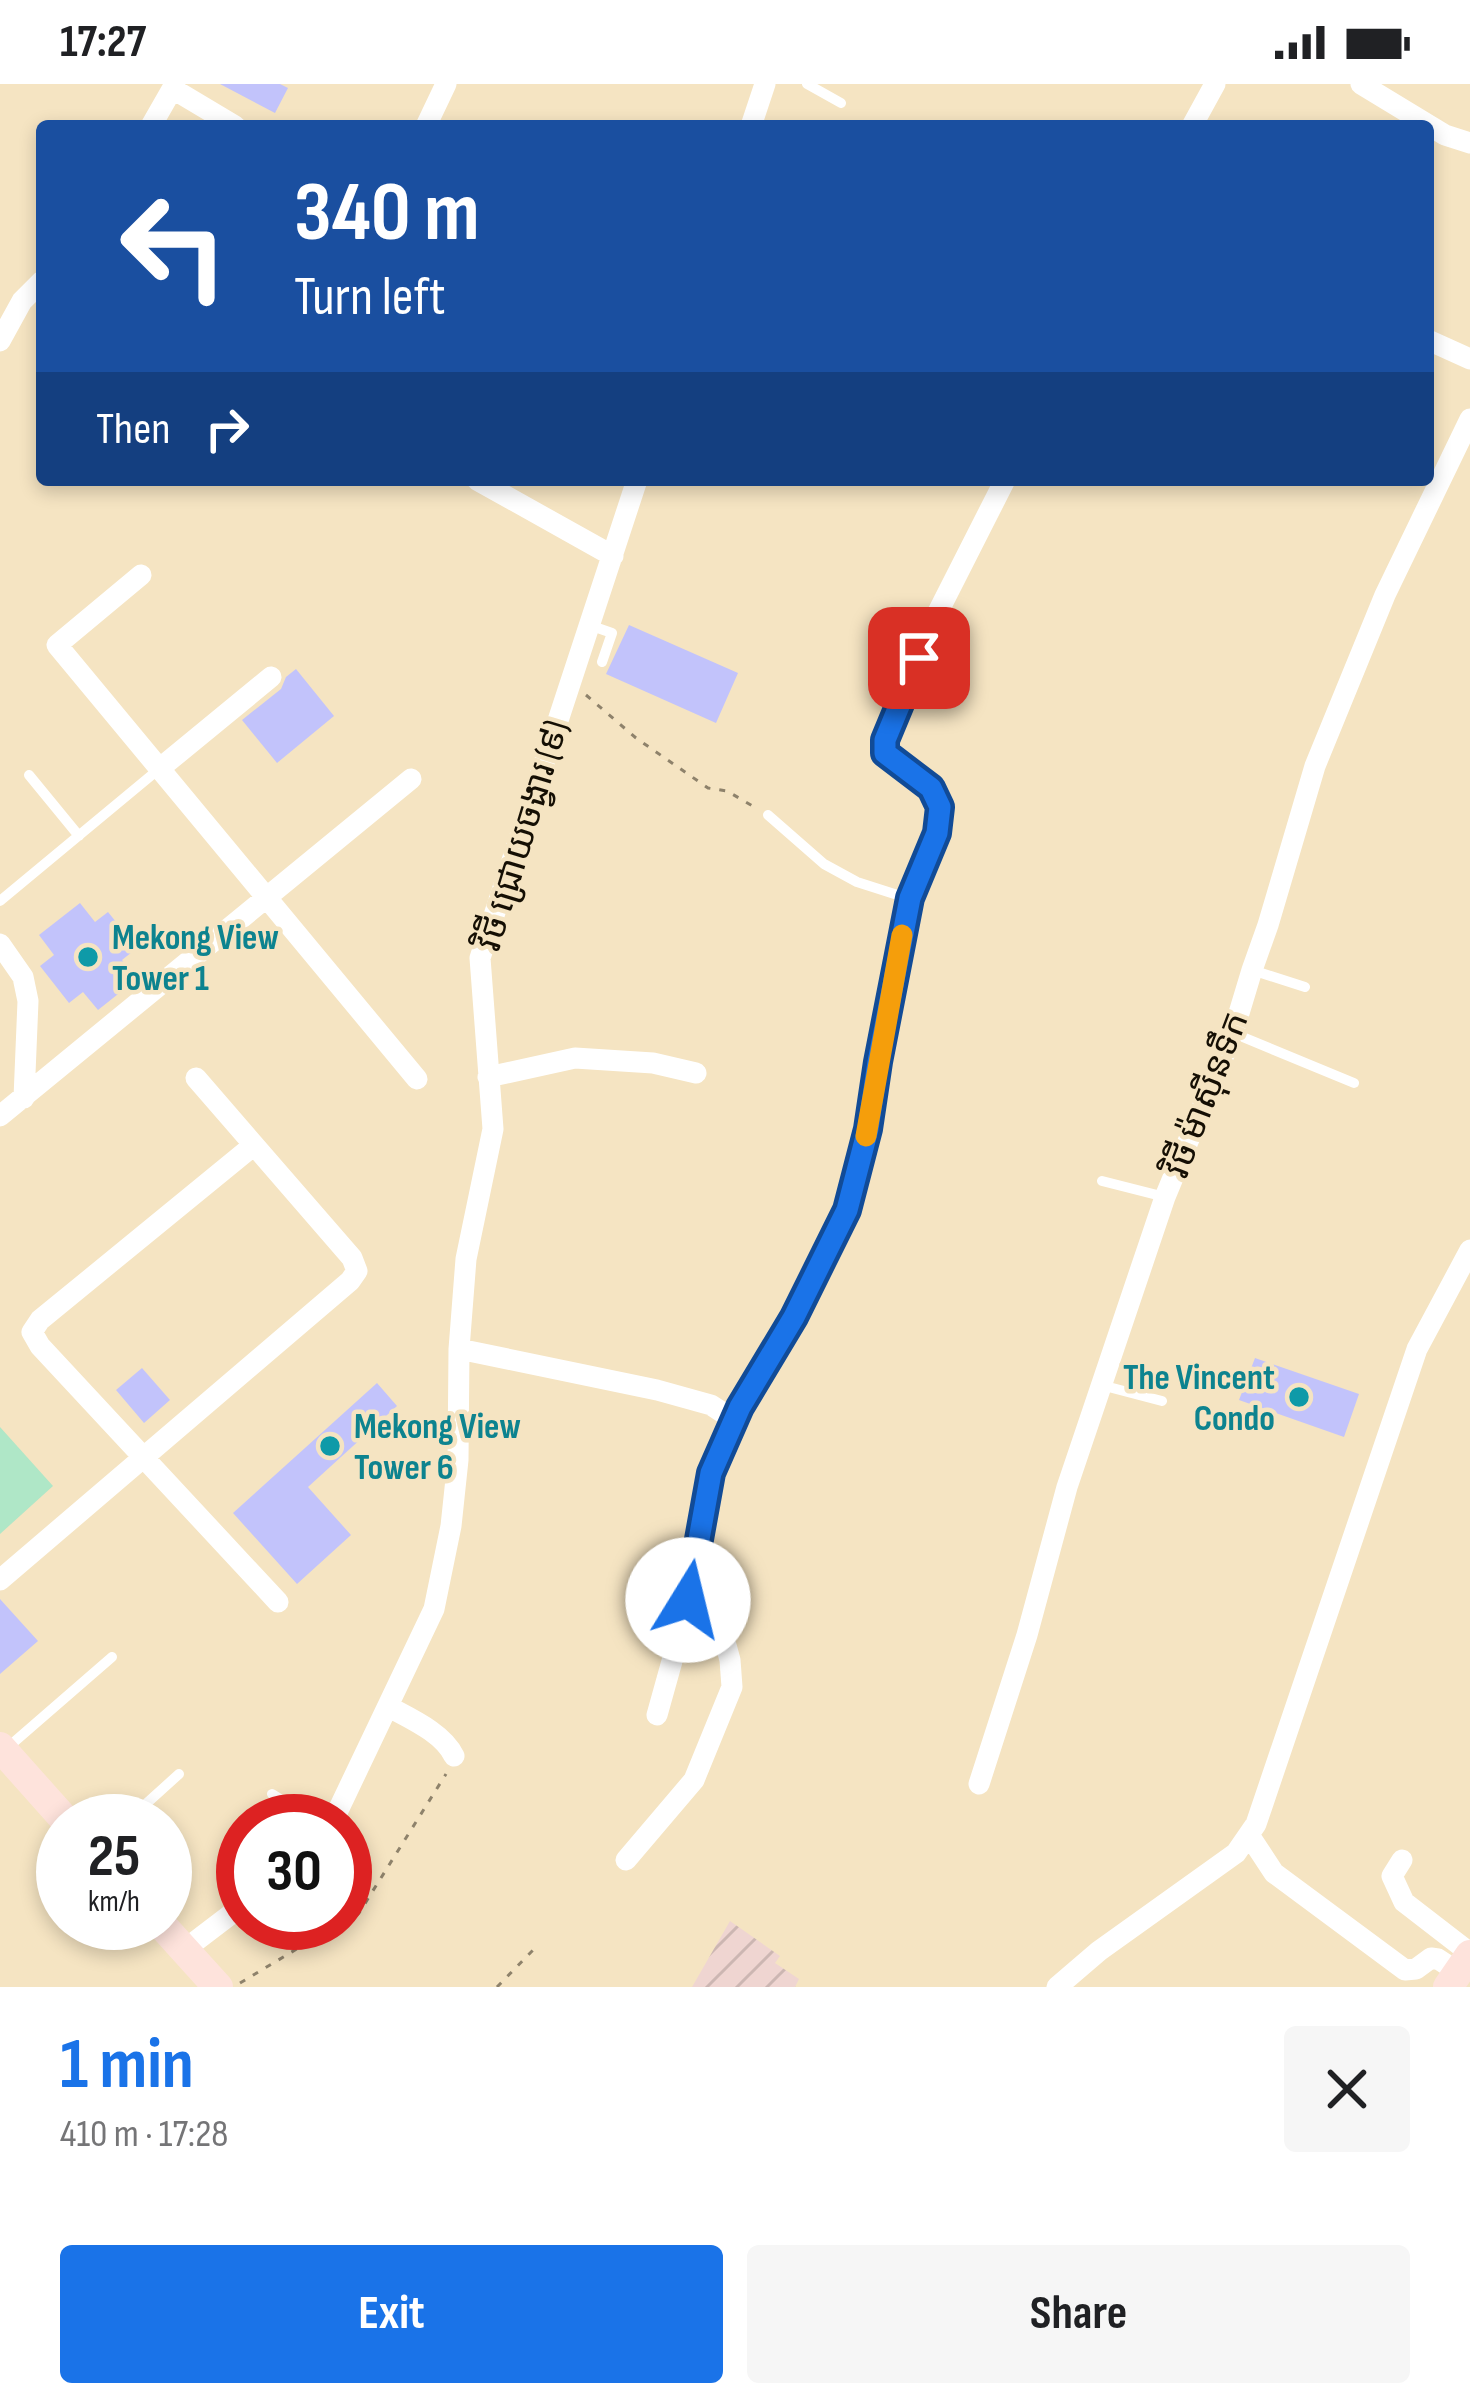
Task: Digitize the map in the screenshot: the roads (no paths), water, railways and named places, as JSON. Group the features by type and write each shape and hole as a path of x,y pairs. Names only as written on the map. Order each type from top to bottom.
{"street":[{"path":"429,120 446,84"},
{"path":"753,120 765,84"},
{"path":"1195,120 1215,84"},
{"path":"1361,84 1420,120"},
{"path":"154,120 174,86 226,120"},
{"path":"1434,128 1470,143"},
{"path":"0,341 22,301 36,287"},
{"path":"1434,343 1470,358"},
{"name":"វិថី ម៉ាស៊ីនទឹក","path":"979,1784 1027,1635 1067,1487 1165,1197 1233,1033 1315,766 1385,595 1470,419"},
{"path":"488,486 613,556"},
{"name":"វិថី ជ្រោយចង្វារ (៩)","path":"346,1794 434,1609 451,1526 466,1258 493,1129 480,958 635,486"},
{"path":"657,1715 688,1600 711,1473 734,1420 794,1317 847,1210 868,1129 910,898 937,833 940,807 931,788 885,753 885,740 936,616 1002,486"},
{"path":"141,575 57,645 417,1079"},
{"path":"159,769 271,677"},
{"path":"0,1116 411,779"},
{"path":"0,944 23,977 28,1001 24,1097"},
{"path":"488,1077 575,1058 653,1063 696,1072"},
{"path":"0,1580 357,1271 352,1258 196,1078"},
{"path":"254,1145 40,1320 32,1333 278,1603"},
{"path":"1057,1987 1099,1951 1236,1853 1256,1824 1417,1349 1470,1250"},
{"path":"459,1348 657,1390 711,1406 734,1420"},
{"path":"626,1860 694,1780 731,1687 724,1638 711,1616 688,1600"},
{"path":"389,1707 451,1748 454,1756"},
{"path":"2,1749 42,1794"},
{"path":"1249,1835 1274,1873 1406,1970 1431,1958 1462,1967"},
{"path":"1402,1860 1392,1876 1404,1902 1462,1967"},
{"path":"192,1944 216,1926"},
{"path":"184,1950 218,1987"}],"lane":[{"path":"807,84 841,103"},
{"path":"580,653 605,663 612,633 589,625"},
{"path":"0,901 159,769"},
{"path":"29,775 79,836"},
{"path":"768,815 824,864 857,882 910,898"},
{"path":"1252,970 1305,987"},
{"path":"1233,1033 1354,1083"},
{"path":"1102,1181 1165,1197"},
{"path":"1102,1385 1162,1401"},
{"path":"2,1749 112,1657"},
{"path":"157,1794 179,1774"}],"place":[{"name":"Mekong View Tower 1","path":"88,957"},
{"name":"The Vincent Condo","path":"1299,1397"},
{"name":"Mekong View Tower 6","path":"330,1446"}]}
